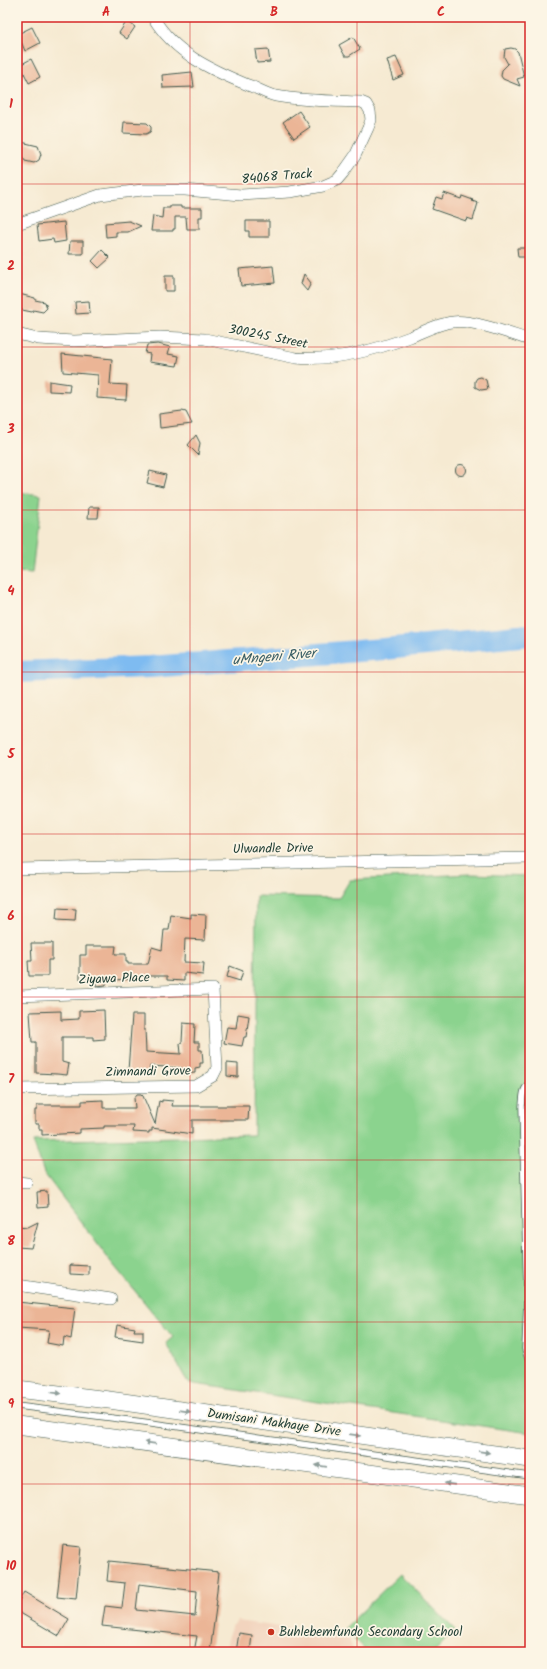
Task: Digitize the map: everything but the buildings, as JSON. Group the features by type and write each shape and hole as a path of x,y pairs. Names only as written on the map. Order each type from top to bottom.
{"main road":[{"name":"Dumisani Makhaye Drive","path":"17,1389 117,1401 530,1459"},
{"path":"17,1425 530,1495"}],"street":[{"name":"84068 Track","path":"17,224 100,195 143,190 185,190 241,194 308,190 337,180 350,165 371,120 370,111 366,104 361,102 313,101 274,95 245,84 212,69 187,55 161,31 153,17"},
{"name":"300245 Street","path":"17,334 38,339 74,341 160,337 205,338 296,358 312,360 338,357 385,346 452,322 466,322 530,340"},
{"name":"Ulwandle Drive","path":"17,869 530,858"},
{"name":"Ziyawa Place","path":"17,996 213,989"},
{"name":"Zimnandi Grove","path":"17,1089 196,1086 204,1082 213,1076 217,1068 213,989"},
{"path":"17,1285 110,1299"}],"lane":[{"path":"530,1082 526,1085 523,1092 522,1106 527,1298 525,1349 530,1360"},
{"path":"17,1406 530,1476"}],"shaded area":[{"name":"Buhlebemfundo Secondary School","path":"238,1621 348,1637 354,1652 225,1652 231,1627"}],"green space":[{"path":"17,492 41,495 32,573 17,572"},
{"path":"470,874 530,876 530,1433 188,1383 166,1343 173,1337 111,1262 44,1173 33,1141 254,1135 256,896 339,898 350,880"},
{"path":"400,1574 455,1630 434,1652 367,1652 344,1629"}],"waterway":[{"name":"uMngeni River","path":"17,672 150,667 384,649 530,635"}],"place":[{"name":"Buhlebemfundo Secondary School","path":"271,1632"}]}
